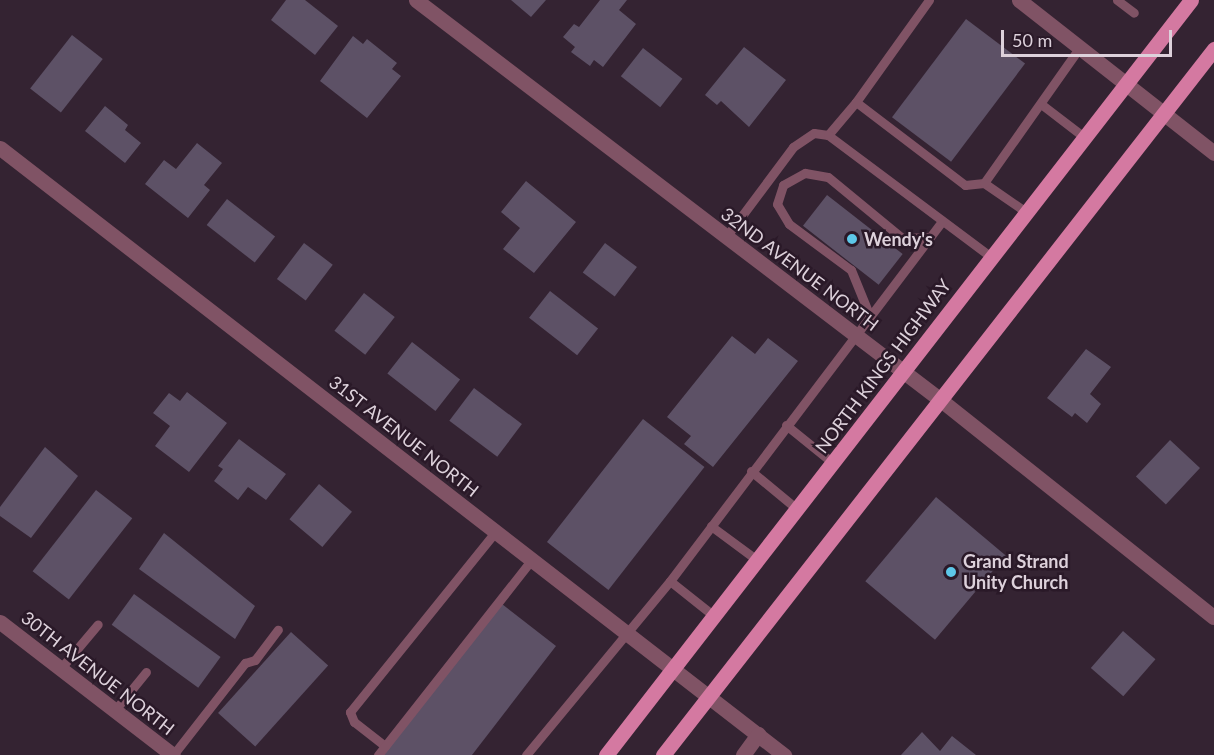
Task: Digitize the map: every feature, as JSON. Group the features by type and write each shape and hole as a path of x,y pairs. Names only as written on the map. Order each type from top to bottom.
{"main road":[{"name":"NORTH KINGS HIGHWAY","path":"606,755 1191,0"},
{"path":"663,755 708,694 942,401 1214,50"}],"street":[{"name":"32ND AVENUE NORTH","path":"416,0 942,401 1214,617"},
{"path":"1019,0 1214,153"},
{"name":"31ST AVENUE NORTH","path":"0,148 784,755"},
{"name":"30TH AVENUE NORTH","path":"0,622 173,755"},
{"path":"743,755 758,734"}],"lane":[{"path":"828,135 856,102 929,0"},
{"path":"1117,0 1134,13"},
{"path":"984,183 1080,48"},
{"path":"856,102 965,185 984,183 1026,212"},
{"path":"1041,104 1084,137"},
{"path":"726,237 793,147 814,133 828,135 991,257"},
{"path":"869,314 850,270 789,224 777,204 783,185 805,173 828,177 902,238 929,237"},
{"path":"771,176 783,185"},
{"path":"526,755 670,581 853,334 942,221"},
{"path":"786,425 833,463"},
{"path":"752,471 797,509"},
{"path":"711,526 757,560"},
{"path":"385,746 354,722 350,712 495,531"},
{"path":"378,755 532,559"},
{"path":"670,581 714,616"},
{"path":"61,668 98,624"},
{"path":"173,755 245,663 255,660 278,630"},
{"path":"115,710 146,672"}],"building":[{"path":"286,0 305,0 338,26 315,55 271,20"},
{"path":"511,0 546,0 531,17"},
{"path":"600,0 627,0 619,10 636,24 603,67 594,60 590,66 571,52 575,47 563,37 574,24 579,27"},
{"path":"966,19 1025,64 951,162 892,117"},
{"path":"72,35 103,59 61,113 30,89"},
{"path":"353,36 363,44 367,39 397,63 392,69 401,76 367,118 320,81"},
{"path":"744,47 786,80 749,127 721,101 717,105 705,95"},
{"path":"643,48 682,79 660,107 621,76"},
{"path":"105,106 128,125 125,130 141,143 125,163 85,131"},
{"path":"197,143 222,163 204,185 210,190 188,218 145,184 164,160 176,169"},
{"path":"526,181 576,222 534,273 503,249 520,228 501,212"},
{"name":"Wendy's","path":"827,195 903,254 879,285 803,226"},
{"path":"227,199 275,237 255,263 207,225"},
{"path":"304,243 333,265 306,301 277,279"},
{"path":"605,243 637,267 615,297 583,273"},
{"path":"550,291 598,329 577,355 529,318"},
{"path":"364,293 395,317 365,355 334,331"},
{"path":"732,336 755,354 768,338 798,361 713,467 684,444 691,436 667,417"},
{"path":"412,342 460,380 435,411 387,374"},
{"path":"1086,349 1111,367 1090,394 1101,404 1087,423 1075,413 1072,417 1047,398"},
{"path":"474,388 522,424 497,457 449,421"},
{"path":"187,392 227,423 189,472 155,446 170,426 153,413 169,393 180,401"},
{"path":"643,419 704,467 608,590 547,542"},
{"path":"239,439 286,474 266,500 248,487 238,500 214,481 223,469 218,466"},
{"path":"1170,440 1200,468 1166,505 1136,477"},
{"path":"45,447 78,476 31,538 0,516 0,507"},
{"path":"319,484 352,512 322,547 289,519"},
{"path":"96,490 132,518 69,599 33,571"},
{"path":"936,497 1006,555 935,640 865,581"},
{"path":"164,533 255,606 235,639 139,569"},
{"path":"134,594 221,657 198,688 112,625"},
{"path":"502,604 556,646 472,755 383,755"},
{"path":"1123,631 1155,659 1123,696 1091,668"},
{"path":"291,632 328,665 255,746 218,713"},
{"path":"922,732 940,751 952,736 976,755 901,755"}],"place":[{"name":"Wendy's","path":"852,239"},
{"name":"Grand Strand Unity Church","path":"951,572"}]}
